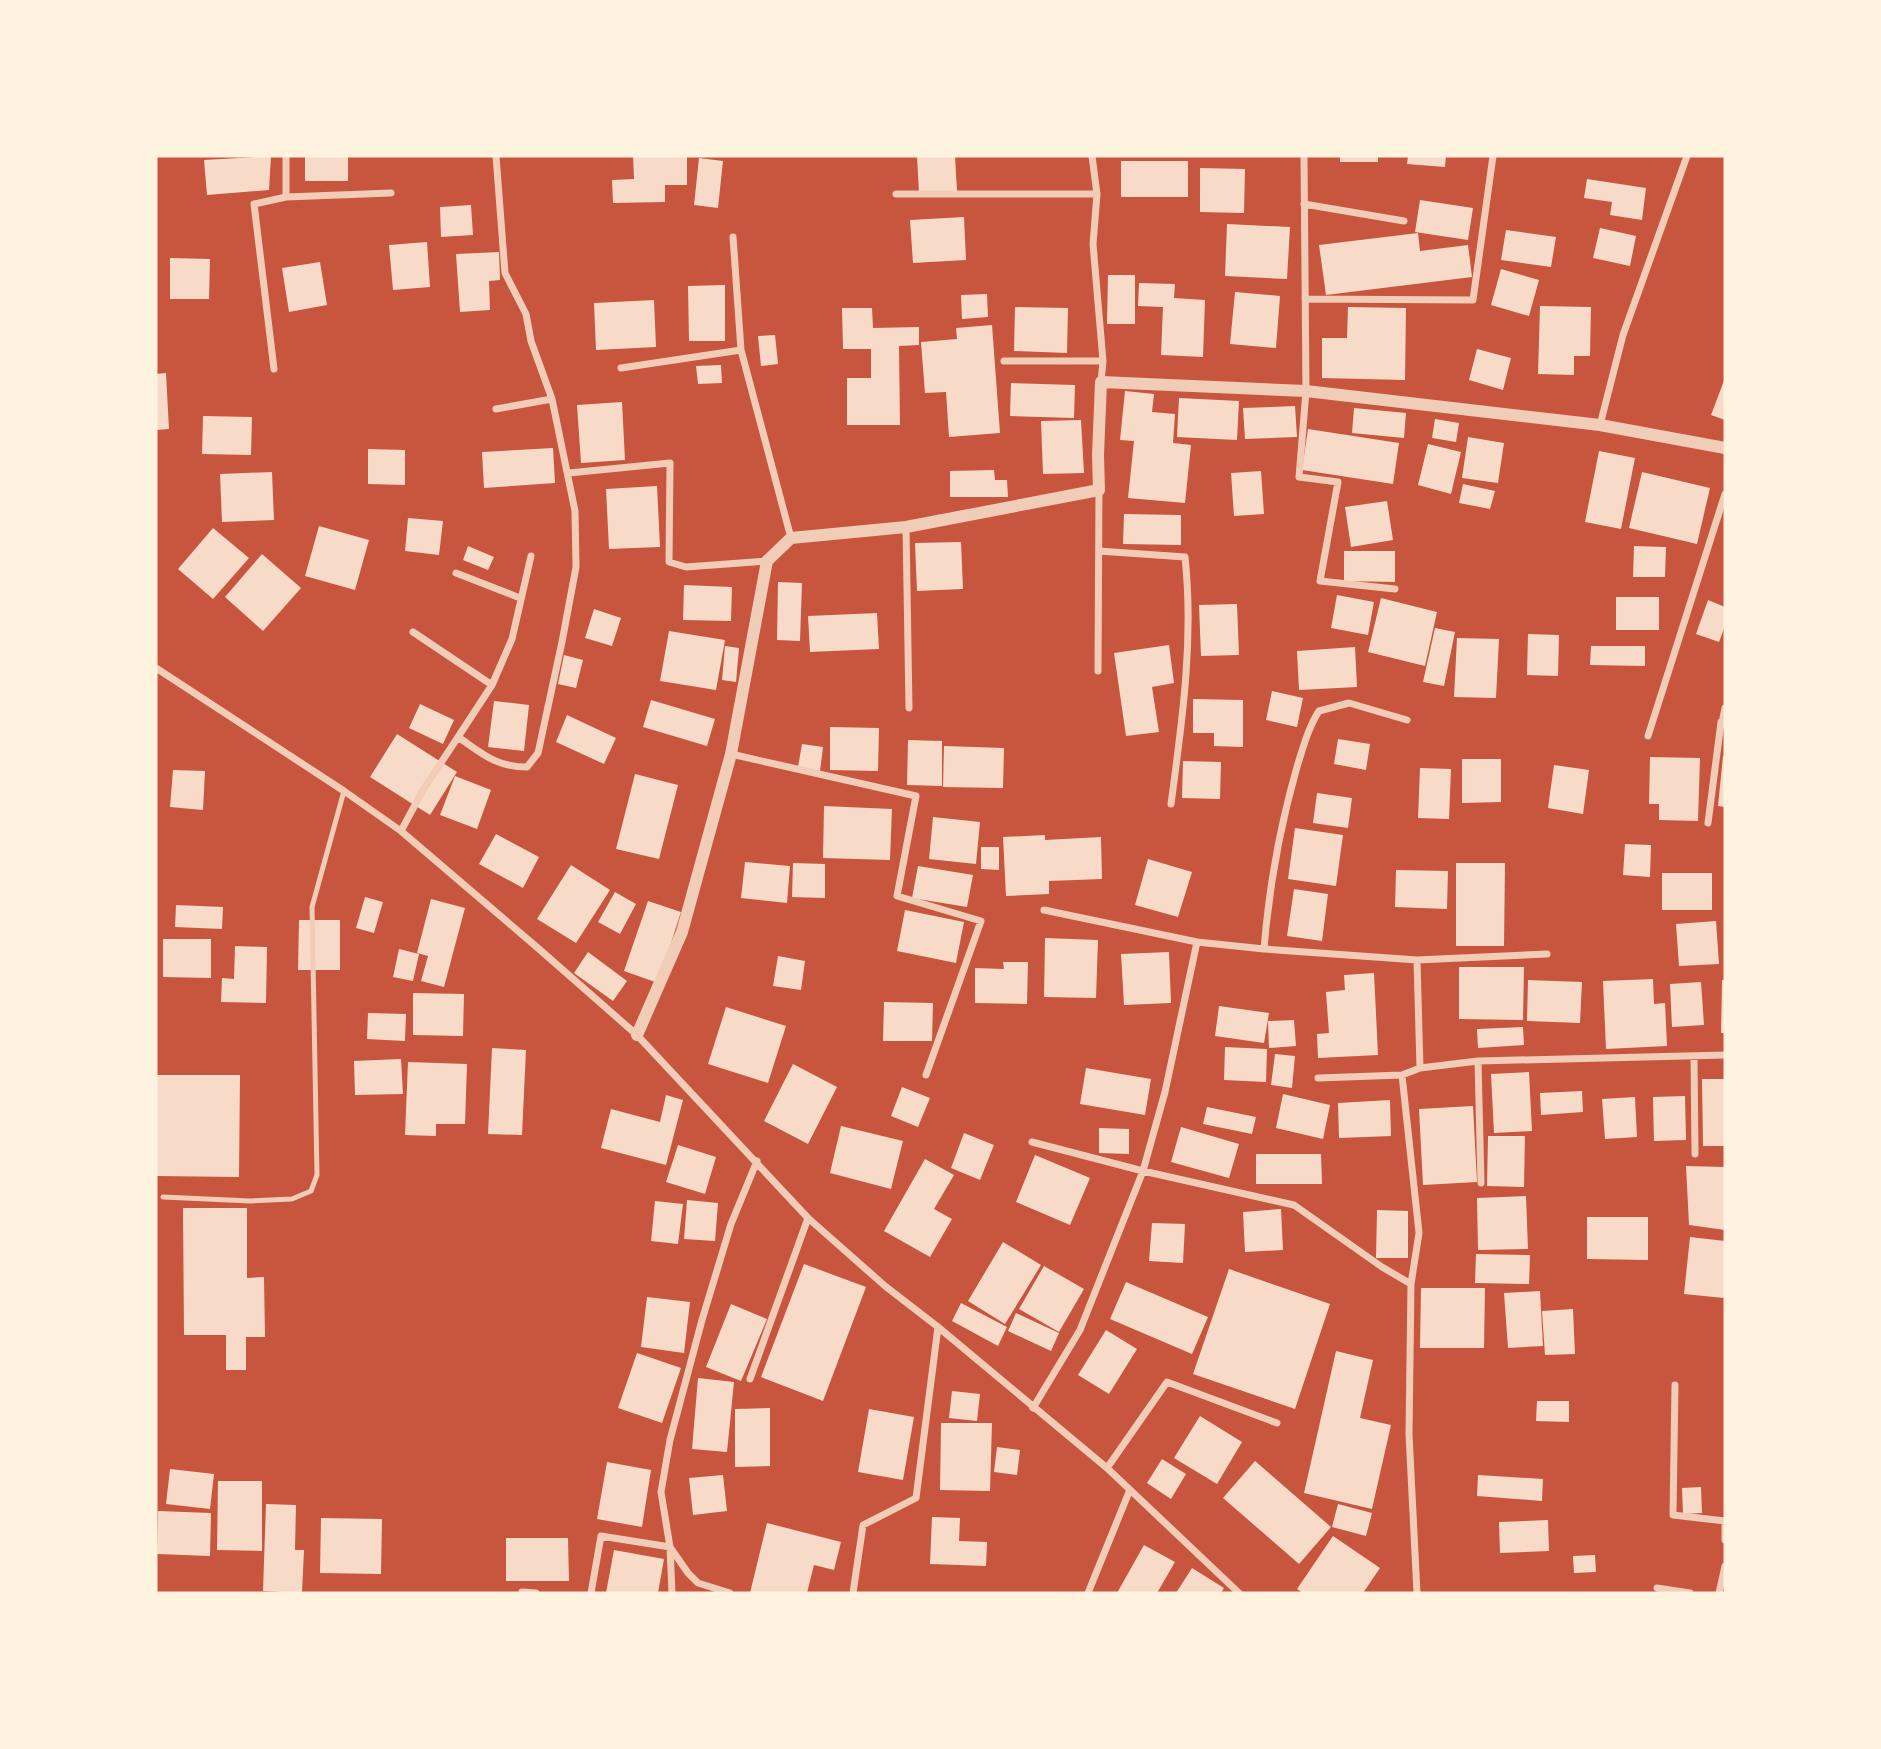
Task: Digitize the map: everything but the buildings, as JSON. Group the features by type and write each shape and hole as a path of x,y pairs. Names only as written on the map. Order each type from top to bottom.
{"street":[{"path":"285,156 286,197"},
{"path":"458,737 488,758 509,767 527,767 537,753 548,713 576,568 575,512 552,399 531,341 526,314 505,272 496,156"},
{"path":"1092,156 1097,194 1093,244 1103,361 1098,455 1098,671"},
{"path":"1304,156 1306,391 1299,477 1338,482 1320,580 1395,589"},
{"path":"1306,299 1473,300 1493,156"},
{"path":"1600,425 1623,335 1687,156"},
{"path":"274,369 254,204 286,197 391,193"},
{"path":"896,194 1097,194"},
{"path":"1304,204 1404,221"},
{"path":"733,237 741,350 791,538"},
{"path":"621,368 741,350"},
{"path":"1004,360 1103,361"},
{"path":"1101,382 1306,391 1600,425 1725,448"},
{"path":"496,409 552,399"},
{"path":"569,473 670,463 669,562 686,566 767,561"},
{"path":"637,1035 682,932 731,754 767,561 791,538 906,527 1099,490"},
{"path":"1647,736 1725,494"},
{"path":"906,527 909,708"},
{"path":"1100,551 1185,557 1189,596 1189,642 1184,712 1171,804"},
{"path":"401,831 423,790 492,685 512,639 531,555"},
{"path":"456,573 520,598"},
{"path":"413,632 492,685"},
{"path":"156,668 401,831 637,1035 808,1218 885,1286 1107,1468 1129,1492 1239,1593"},
{"path":"1264,949 1267,914 1286,804 1310,724 1319,711 1349,703 1407,720"},
{"path":"1708,823 1725,708"},
{"path":"731,754 916,796 897,896 981,921 926,1075"},
{"path":"1044,909 1197,942 1264,949 1417,960 1547,954"},
{"path":"1033,1408 1080,1330 1143,1171 1165,1092 1197,942"},
{"path":"1417,960 1420,1068"},
{"path":"1318,1078 1402,1075 1420,1068 1478,1061 1725,1055"},
{"path":"1694,1056 1695,1154"},
{"path":"1478,1061 1481,1183"},
{"path":"1402,1075 1419,1233 1411,1284 1409,1434 1417,1593"},
{"path":"1032,1142 1143,1171 1294,1205 1382,1267 1411,1284"},
{"path":"672,1593 670,1547 661,1492 670,1440 731,1224 757,1161"},
{"path":"750,1379 808,1218"},
{"path":"853,1593 863,1525 916,1498 938,1327"},
{"path":"1107,1468 1167,1382 1277,1423"},
{"path":"1675,1385 1674,1515 1725,1521 1725,1540"},
{"path":"1088,1593 1129,1492"},
{"path":"591,1593 601,1536 670,1547 698,1583 730,1593"},
{"path":"1719,1593 1725,1566"},
{"path":"1657,1588 1690,1593"},
{"path":"522,1592 537,1593"}],"lane":[{"path":"163,1196 250,1201 292,1199 310,1191 317,1175 312,907 344,791"}]}
